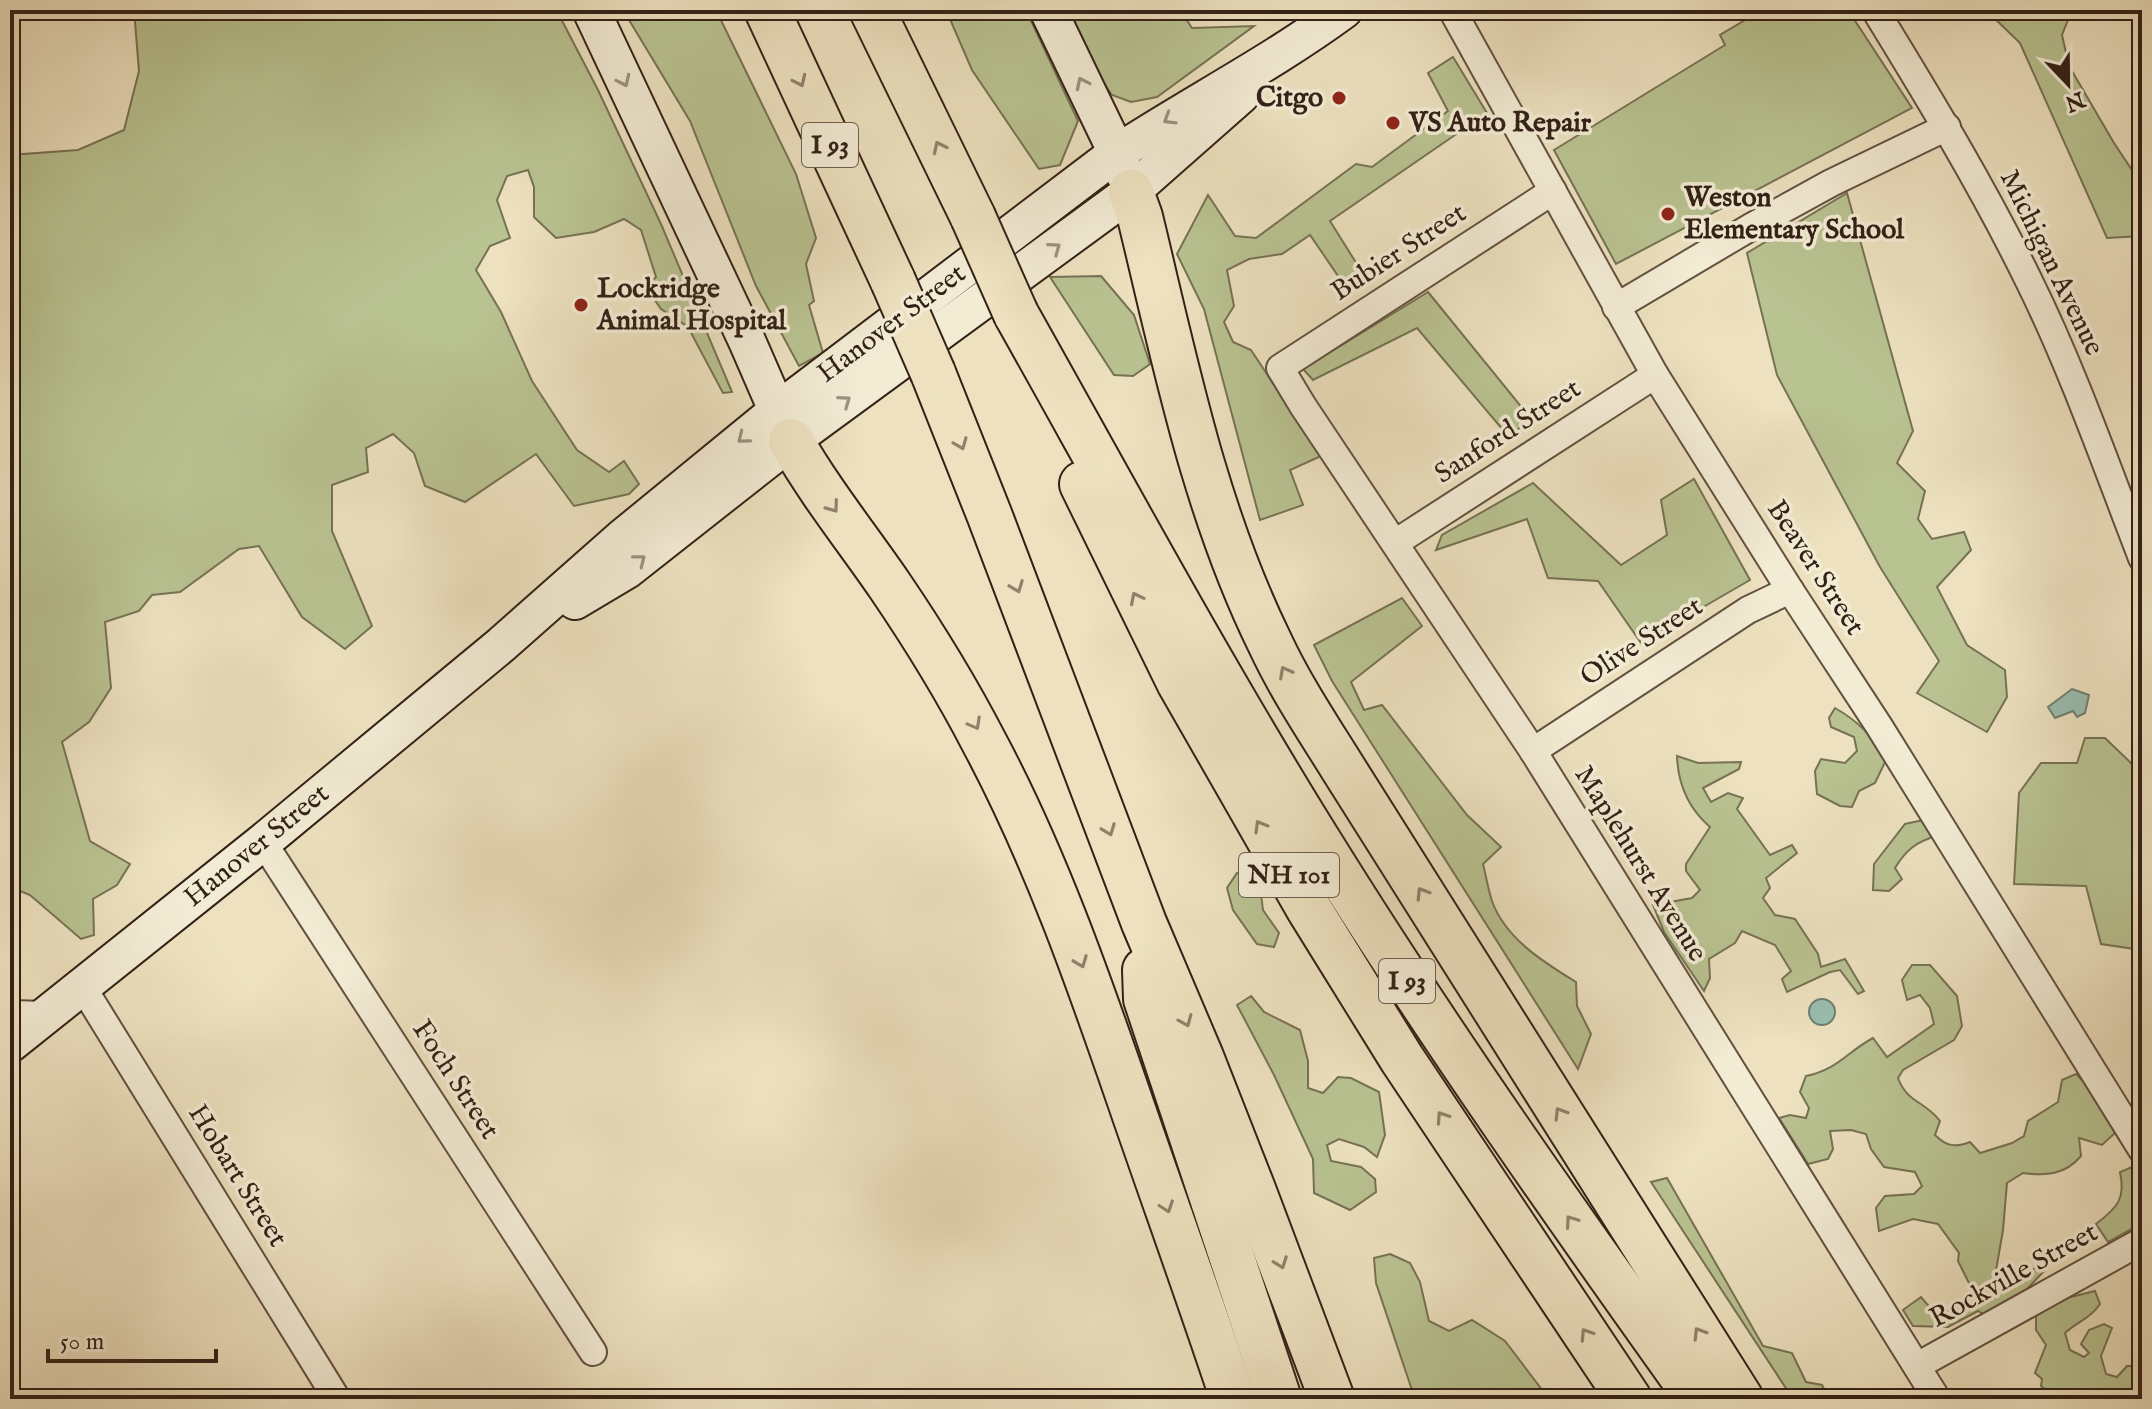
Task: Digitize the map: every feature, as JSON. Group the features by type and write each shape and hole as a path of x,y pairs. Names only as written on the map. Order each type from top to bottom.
{"highway":[{"name":"I 93","path":"767,10 933,373 1144,923 1201,1057 1332,1399"},
{"name":"I 93","path":"872,10 973,217 1016,314 1209,659 1320,844 1421,1003 1520,1150 1698,1399"},
{"path":"1124,172 1140,217 1218,516 1269,642 1341,765 1741,1399"},
{"name":"NH 101","path":"1016,314 1083,487 1173,670 1237,787 1402,1059 1629,1399"},
{"path":"784,426 809,473 940,664 986,744 1031,838 1089,984 1233,1399"},
{"path":"1144,923 1146,999 1279,1399"}],"main road":[{"path":"591,10 784,426"},
{"path":"1048,10 1124,172"},
{"name":"Hanover Street","path":"10,1044 263,842 501,645 627,570 784,426 1344,10"}],"street":[{"name":"Beaver Street","path":"1452,10 1655,375 1879,726 2142,1150"},
{"name":"Michigan Avenue","path":"1875,10 1947,127 2028,280 2061,351 2142,558"},
{"path":"1616,307 1831,183 1947,127"},
{"name":"Bubier Street","path":"1280,368 1553,191"},
{"name":"Maplehurst Avenue","path":"1280,368 1533,751 1937,1399"},
{"name":"Sanford Street","path":"1395,543 1655,375"},
{"name":"Olive Street","path":"1533,751 1748,610 1790,590"},
{"name":"Foch Street","path":"263,842 593,1352"},
{"name":"Hobart Street","path":"82,986 337,1399"},
{"path":"10,1014 47,1015"},
{"name":"Rockville Street","path":"1917,1366 2142,1241"}],"shaded area":[{"path":"134,10 561,10 558,13 661,224 732,392 723,393 688,327 661,309 646,287 656,277 641,230 624,219 594,232 556,238 534,217 534,187 528,170 507,176 497,200 510,238 490,246 476,270 501,312 532,381 577,450 609,472 624,461 639,484 629,494 574,506 536,454 465,502 425,486 414,453 393,434 366,448 368,472 332,485 332,531 372,626 345,649 302,617 259,546 239,549 180,592 152,595 139,611 105,622 111,688 89,722 62,742 90,841 130,864 117,885 93,899 94,935 81,939 30,895 10,887 10,155 78,150 124,130 139,71"},
{"path":"623,10 716,10 796,174 816,238 806,264 814,301 809,305 823,353 799,366 756,286 690,121"},
{"path":"946,10 1026,10 1078,121 1060,165 1039,169 972,70"},
{"path":"1068,10 1180,10 1192,28 1254,26 1157,97 1131,102 1112,95 1095,70"},
{"name":"Weston Elementary School","path":"1762,10 1848,10 1912,108 1616,264 1554,150 1725,45 1720,35"},
{"path":"1965,10 2072,10 2062,35 2069,66 2142,185 2142,236 2107,238 2020,43 1987,11"},
{"path":"1453,57 1487,113 1330,221 1365,277 1347,289 1310,235 1282,254 1249,259 1227,270 1234,306 1224,322 1233,342 1251,350 1321,456 1290,470 1303,505 1260,520 1204,309 1177,254 1208,195 1235,236 1256,238 1356,164 1372,167 1448,111 1428,73"},
{"path":"1847,193 1913,431 1897,463 1925,491 1918,519 1932,539 1964,532 1971,550 1937,587 1967,645 2005,670 2007,697 1987,732 1917,693 1939,661 1880,567 1777,375 1747,253"},
{"path":"1101,276 1134,315 1150,364 1133,376 1114,375 1050,277"},
{"path":"1428,292 1532,420 1508,436 1417,328 1313,380 1303,369"},
{"path":"1694,479 1750,580 1641,643 1598,581 1548,578 1527,519 1436,550 1442,535 1533,483 1621,565 1667,535 1661,500"},
{"path":"1402,598 1422,626 1351,682 1364,710 1382,705 1467,815 1501,847 1483,864 1498,914 1526,948 1576,982 1577,1006 1591,1034 1578,1069 1332,681 1314,645"},
{"path":"2072,689 2089,695 2085,713 2077,717 2073,711 2055,718 2048,707"},
{"path":"1835,708 1864,730 1887,758 1875,783 1859,791 1852,807 1840,806 1817,794 1815,771 1821,759 1845,763 1857,751 1854,737 1831,727 1829,718"},
{"path":"2085,738 2105,738 2132,764 2142,743 2142,950 2101,944 2086,886 2014,884 2019,793 2041,763 2077,763"},
{"path":"1677,756 1698,763 1741,762 1739,769 1703,788 1711,802 1728,793 1743,798 1737,809 1770,855 1792,845 1797,853 1766,878 1770,888 1763,898 1775,915 1795,919 1818,954 1821,967 1845,959 1864,991 1858,994 1840,970 1787,992 1782,979 1791,971 1775,945 1742,931 1735,943 1709,959 1710,978 1704,991 1664,932 1653,905 1692,898 1700,890 1686,871 1686,864 1710,827 1686,795 1679,777"},
{"path":"1928,819 1936,836 1917,844 1903,856 1895,868 1902,879 1889,891 1873,890 1874,864 1905,824"},
{"path":"1237,873 1259,878 1263,910 1279,933 1274,947 1257,944 1233,910 1227,888"},
{"path":"1912,965 1930,965 1957,996 1962,1026 1954,1040 1903,1070 1898,1078 1906,1092 1940,1121 1935,1135 1939,1139 1951,1145 1970,1142 1980,1153 2012,1143 2024,1136 2028,1121 2058,1102 2062,1080 2076,1074 2095,1093 2116,1132 2102,1145 2079,1138 2081,1156 2062,1171 2023,1173 2007,1183 1994,1282 2027,1274 2042,1263 2045,1270 2027,1289 1985,1315 1978,1311 1948,1327 1913,1326 1903,1310 1921,1297 1938,1317 1975,1295 1958,1261 1959,1253 1938,1224 1913,1219 1879,1231 1876,1208 1885,1196 1914,1194 1922,1186 1915,1172 1884,1167 1871,1149 1866,1134 1851,1130 1830,1131 1833,1149 1828,1159 1808,1164 1779,1118 1790,1115 1806,1118 1809,1108 1800,1092 1806,1076 1834,1065 1873,1038 1887,1057 1934,1024 1930,1008 1920,995 1907,1000 1902,980"},
{"path":"1251,996 1264,1012 1300,1030 1308,1061 1308,1088 1323,1093 1338,1077 1351,1078 1379,1092 1385,1135 1377,1157 1364,1147 1339,1139 1327,1145 1331,1161 1361,1167 1375,1179 1376,1192 1350,1210 1314,1193 1313,1159 1237,1005"},
{"path":"1822,999 1831,1003 1835,1012 1831,1021 1822,1025 1813,1021 1809,1012 1813,1003"},
{"path":"2137,1165 2142,1172 2142,1223 2108,1242 2096,1224 2121,1196 2120,1172"},
{"path":"1667,1178 1763,1346 1792,1353 1806,1382 1822,1385 1829,1399 1793,1399 1651,1182"},
{"path":"1390,1254 1410,1263 1420,1282 1429,1321 1449,1331 1472,1320 1505,1341 1549,1399 1415,1399 1376,1283 1374,1258"},
{"path":"2095,1291 2100,1304 2065,1333 2070,1350 2084,1357 2089,1353 2081,1344 2089,1330 2104,1324 2112,1328 2101,1356 2106,1374 2117,1377 2127,1366 2142,1366 2142,1399 2110,1399 2105,1393 2090,1396 2090,1399 2056,1399 2041,1386 2042,1379 2035,1373 2046,1345 2036,1330 2036,1316 2059,1300"}],"place":[{"name":"Citgo","path":"1339,98"},
{"name":"VS Auto Repair","path":"1393,123"},
{"name":"Weston Elementary School","path":"1668,214"},
{"name":"Lockridge Animal Hospital","path":"581,305"}]}
